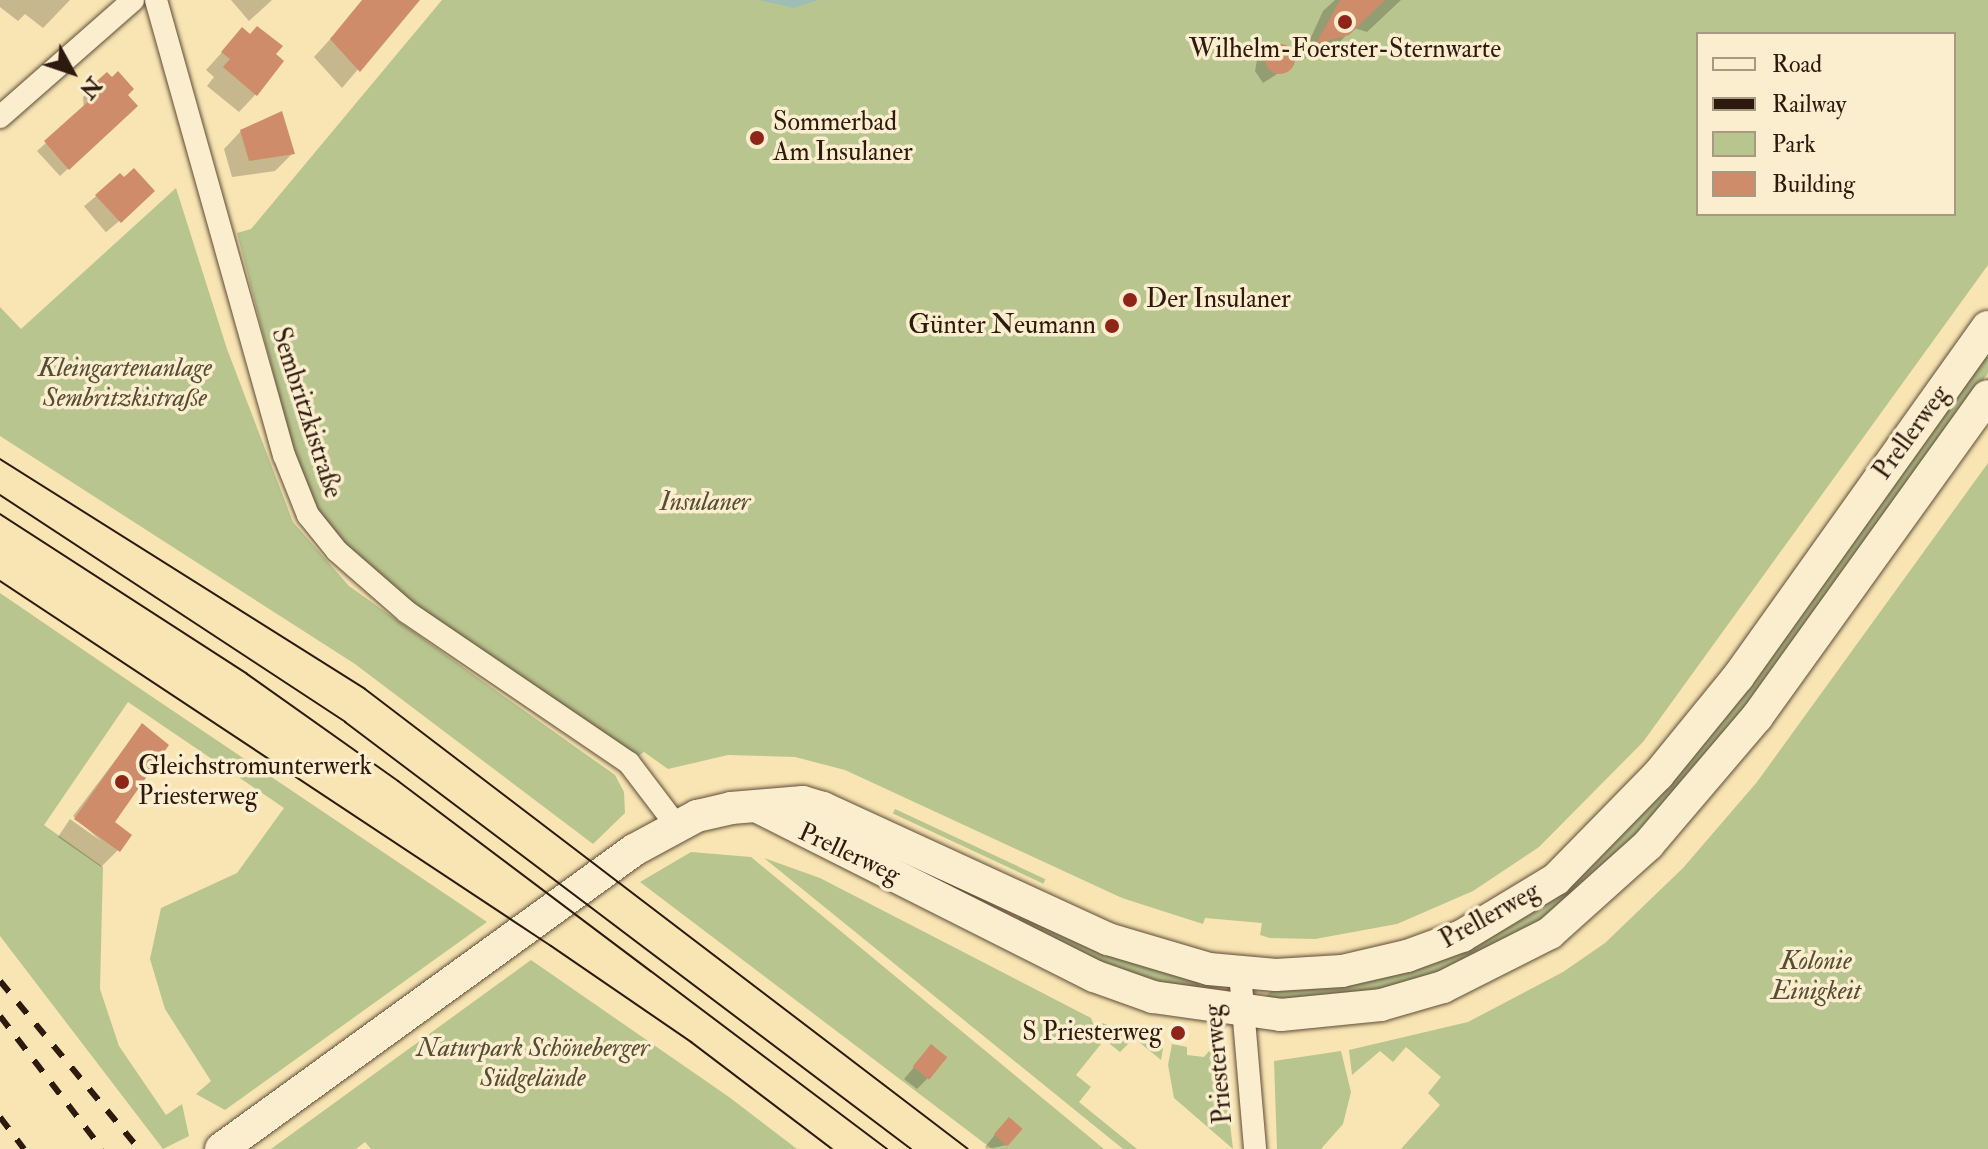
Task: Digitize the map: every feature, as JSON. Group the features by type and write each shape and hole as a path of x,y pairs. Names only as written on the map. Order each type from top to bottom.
{"main road":[{"name":"Prellerweg","path":"221,1149 676,825 711,811 803,802 823,808 1108,939 1168,960 1240,973 1333,972 1407,956 1487,924 1556,879 1638,797 1716,706 1988,327"},
{"name":"Prellerweg","path":"758,807 1109,982 1182,1004 1243,1013 1319,1013 1402,1000 1485,969 1571,917 1648,845 1733,748 1988,396"}],"street":[{"path":"0,117 133,0"},
{"name":"Sembritzkistraße","path":"156,0 284,455 308,515 337,551 407,612 629,763 676,825"},
{"name":"Priesterweg","path":"1240,973 1255,1149"}],"green space":[{"name":"Insulaner","path":"442,0 1988,0 1988,265 1643,742 1539,847 1473,891 1397,924 1315,939 1260,935 1262,923 1205,918 1203,924 1122,898 845,770 795,757 728,755 668,769 644,752 637,757 400,596 345,546 316,510 297,465 237,233 251,229"},
{"name":"Kleingartenanlage Sembritzkistraße","path":"176,188 227,349 293,522 349,586 615,775 624,792 625,813 593,844 355,664 0,436 0,307 21,329"},
{"path":"1988,350 1988,373 1758,693 1632,843 1532,928 1444,972 1375,992 1262,1001 1273,988 1458,953 1546,903 1594,863 1673,778"},
{"name":"Kolonie Einigkeit","path":"1988,463 1988,1149 1401,1149 1440,1105 1428,1093 1441,1077 1406,1047 1393,1062 1380,1051 1352,1075 1349,1050 1468,1022 1563,972 1605,943 1683,868 1757,782"},
{"path":"0,593 487,922 225,1110 196,1094 211,1081 165,1009 150,959 161,908 237,873 284,808 128,702 44,825 103,867 100,989 119,1046 166,1115 182,1104 189,1136 163,1149 0,936"},
{"path":"895,809 1045,879 1043,884 893,814"},
{"path":"691,852 751,857 1104,1149 992,1149 640,882"},
{"path":"764,858 820,878 1091,1018 1101,1044 1076,1075 1091,1087 1079,1102 1137,1149 1123,1149"},
{"path":"1021,914 1122,959 1199,981 1200,993 1105,966 1017,923"},
{"name":"Naturpark Schöneberger Südgelände","path":"531,960 729,1097 797,1149 371,1149 365,1142 356,1149 271,1149"},
{"path":"1102,1023 1164,1042 1161,1060 1134,1038 1120,1052 1105,1040"},
{"path":"1172,1044 1187,1047 1187,1055 1204,1057 1210,1050 1223,1065 1233,1149 1174,1098 1168,1065"},
{"path":"1341,1051 1351,1092 1343,1124 1321,1149 1277,1149 1274,1061"}],"water":[{"path":"759,0 818,0 794,8"}],"building":[{"path":"362,0 420,0 360,72 330,39"},
{"name":"Wilhelm-Foerster-Sternwarte","path":"1340,0 1385,0 1349,35 1316,44"},
{"path":"257,26 283,46 276,54 284,61 257,96 223,67 230,59 221,52 242,27 250,34"},
{"path":"1280,44 1291,48 1295,59 1291,70 1280,74 1269,70 1265,59 1269,48"},
{"path":"118,71 134,89 128,95 138,106 69,170 44,141 91,99 90,87 107,72 112,77"},
{"path":"282,111 295,154 249,161 240,130"},
{"path":"134,168 155,191 121,223 95,195 120,173 124,177"},
{"name":"Gleichstromunterwerk Priesterweg","path":"142,723 169,745 115,822 132,835 120,852 74,819"},
{"path":"931,1044 947,1057 929,1080 913,1067"},
{"path":"1009,1117 1023,1129 1007,1146 994,1134"}],"tram line":[{"path":"0,459 365,689 968,1149"},
{"path":"0,495 345,722 911,1149"},
{"path":"0,514 247,674 398,781 887,1149"},
{"path":"0,581 551,946 691,1042 832,1149"}],"railway":[{"path":"0,981 139,1149"},
{"path":"0,1016 102,1149"},
{"path":"0,1117 24,1149"}],"place":[{"name":"Wilhelm-Foerster-Sternwarte","path":"1345,22"},
{"name":"Sommerbad Am Insulaner","path":"757,138"},
{"name":"Der Insulaner","path":"1130,300"},
{"name":"Günter Neumann","path":"1112,326"},
{"name":"Gleichstromunterwerk Priesterweg","path":"122,782"},
{"name":"S Priesterweg","path":"1178,1033"}]}
